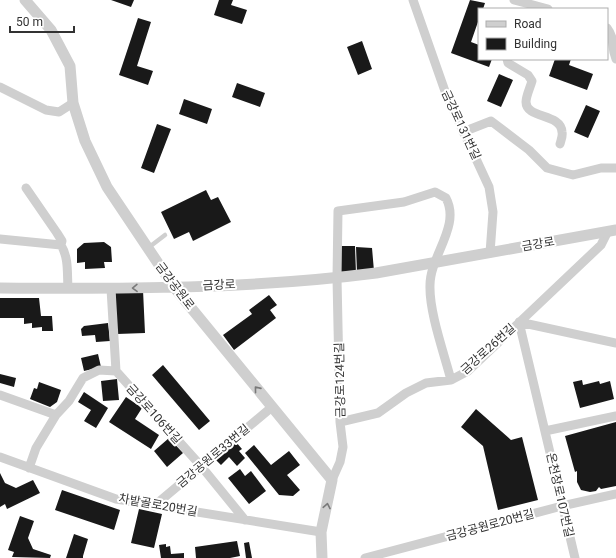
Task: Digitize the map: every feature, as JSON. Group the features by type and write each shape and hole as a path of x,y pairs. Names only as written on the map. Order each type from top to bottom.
{"street":[{"name":"금강공원로","path":"25,0 51,30 70,66 73,103 85,141 107,187 174,287 332,480"},
{"name":"금강로131번길","path":"413,0 446,94 489,187 493,212 490,252"},
{"path":"514,0 522,6 539,8"},
{"path":"608,29 614,33 616,38 614,52 616,59"},
{"path":"507,60 508,62 528,75 532,81 526,103 528,108 534,113 555,120 560,125 562,132 560,144"},
{"path":"0,87 46,110 59,112 73,103"},
{"path":"464,132 491,121 529,150 547,168 573,175 601,168 616,168"},
{"path":"26,188 62,241 67,262 68,288"},
{"name":"금강로124번길","path":"332,480 340,462 343,446 340,422 337,278 338,211 404,202 435,192 446,198 451,216 436,262"},
{"name":"금강로","path":"0,288 111,289 337,278 436,262 612,230"},
{"name":"금강로26번길","path":"340,422 378,413 406,394 426,383 451,380 468,371 601,245 612,230"},
{"path":"0,239 15,239 62,246"},
{"path":"436,262 430,284 432,306 451,380"},
{"path":"29,468 36,448 56,415 84,378 99,370 116,371 111,289"},
{"path":"519,322 616,343"},
{"name":"온천장로107번길","path":"519,322 575,558"},
{"name":"금강로106번길","path":"116,371 201,466 245,520"},
{"path":"0,395 56,415"},
{"name":"금강공원로33번길","path":"154,506 272,407"},
{"path":"545,431 616,416"},
{"name":"차밭골로20번길","path":"0,457 116,499 322,532"},
{"path":"322,558 322,532 332,480"},
{"name":"금강공원로20번길","path":"364,558 562,506 616,494"}],"lane":[{"path":"148,248 165,235"}],"building":[{"path":"111,0 134,0 131,7"},
{"path":"219,0 233,0 231,5 247,10 242,24 214,15"},
{"path":"470,0 485,3 483,8 478,8 478,22 471,42 478,45 478,60 492,60 489,67 451,53"},
{"path":"138,18 151,22 137,66 153,71 148,85 119,75"},
{"path":"362,41 372,69 358,75 347,47"},
{"path":"555,60 571,60 569,65 593,74 587,90 549,76"},
{"path":"499,74 513,80 501,107 487,101"},
{"path":"237,83 265,93 260,107 232,97"},
{"path":"184,99 212,109 207,124 179,114"},
{"path":"586,105 600,111 588,138 574,132"},
{"path":"157,124 171,129 154,173 141,168"},
{"path":"206,190 211,200 218,197 231,222 193,241 189,232 174,239 161,212"},
{"path":"104,242 111,247 112,262 104,262 105,268 85,269 85,262 77,263 77,249 84,243"},
{"path":"340,246 355,246 356,273 341,274"},
{"path":"356,247 372,248 374,271 357,273"},
{"path":"143,290 145,333 117,334 115,291"},
{"path":"269,295 277,305 270,310 276,318 234,350 223,335 252,314 249,310"},
{"path":"0,298 39,298 41,316 52,316 53,331 42,331 42,327 32,328 32,323 24,324 24,318 0,318"},
{"path":"108,323 110,341 96,342 95,335 82,336 81,329 84,326"},
{"path":"98,354 101,367 84,371 81,358"},
{"path":"163,365 210,421 199,430 152,375"},
{"path":"0,374 16,378 14,387 0,383"},
{"path":"117,379 119,400 103,401 101,381"},
{"path":"582,380 583,385 599,381 600,384 610,381 614,399 580,408 573,382"},
{"path":"39,382 61,390 57,402 50,407 30,399 34,388 37,389"},
{"path":"84,392 108,408 96,428 84,421 91,410 78,402"},
{"path":"126,397 142,408 135,419 159,435 151,449 109,422"},
{"path":"476,409 511,440 522,437 538,500 498,510 483,446 461,427"},
{"path":"616,422 616,486 601,489 599,487 596,491 590,492 581,490 577,482 577,471 575,472 565,436"},
{"path":"169,438 183,453 167,467 154,451"},
{"path":"236,442 242,449 239,451 245,458 237,466 229,457 221,465 216,460"},
{"path":"254,445 271,465 289,451 300,465 287,475 300,490 293,496 279,495 245,453"},
{"path":"240,469 245,476 251,471 266,491 249,504 228,478"},
{"path":"0,473 5,483 16,488 33,480 40,493 7,509 5,504 0,507"},
{"path":"62,490 120,510 114,530 55,510"},
{"path":"139,509 162,514 154,548 131,543"},
{"path":"20,516 34,521 28,538 33,549 51,555 50,558 12,557 14,552 8,550"},
{"path":"74,534 88,539 83,558 66,558"},
{"path":"237,541 240,556 230,558 196,558 195,547"},
{"path":"249,542 252,558 246,558 244,543"},
{"path":"166,544 166,547 170,546 171,554 184,553 184,558 161,558 159,545"}]}
